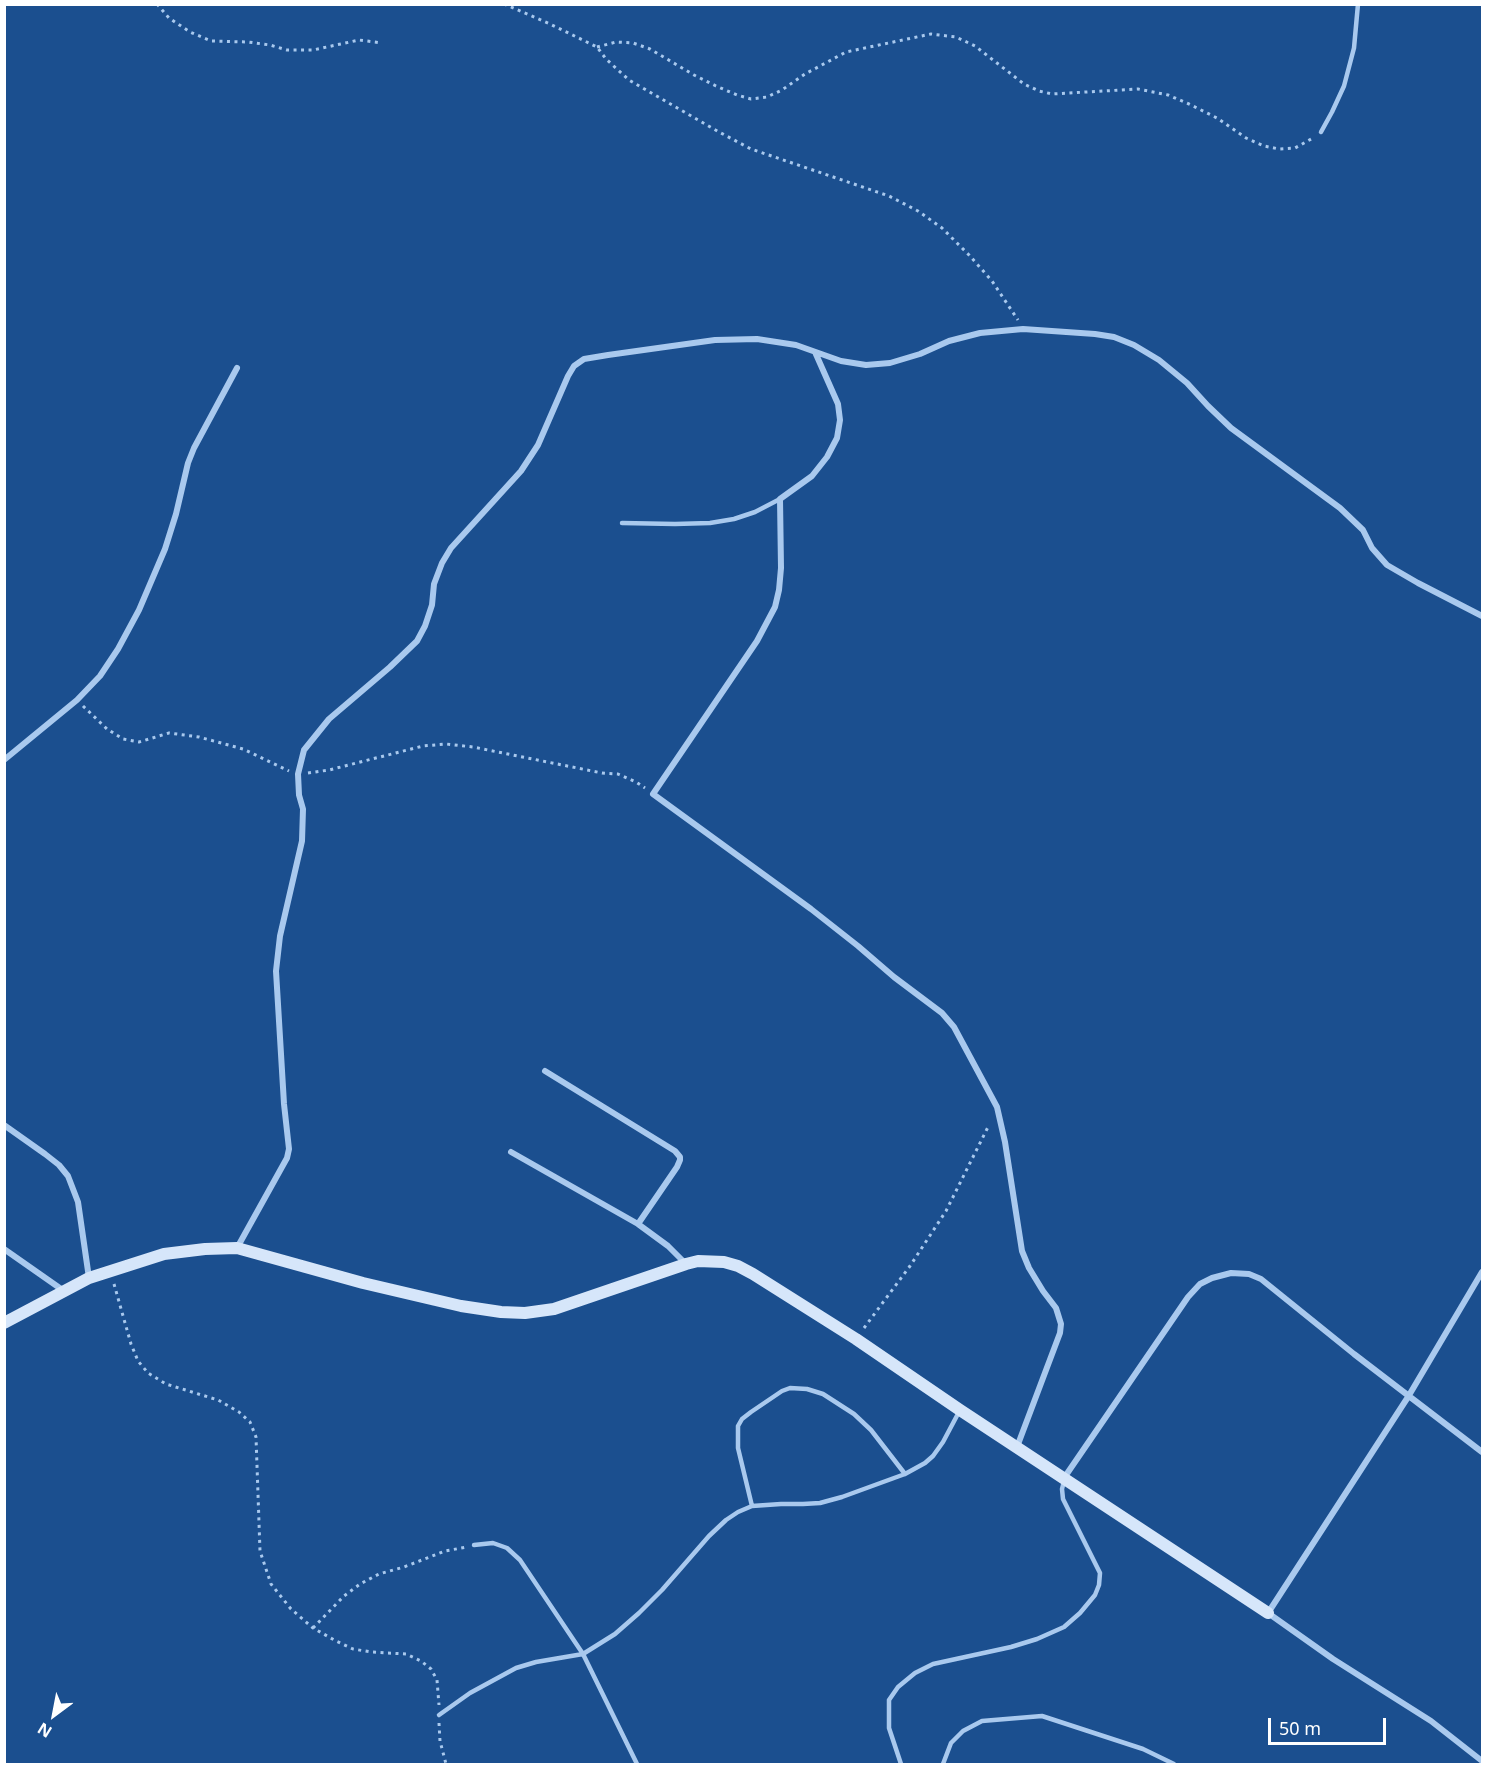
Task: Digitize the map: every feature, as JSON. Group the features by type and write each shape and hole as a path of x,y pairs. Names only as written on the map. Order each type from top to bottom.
{"street":[{"path":"237,1248 287,1158 289,1149 283,1092 276,971 279,936 302,841 303,809 299,795 298,774 304,750 329,719 390,667 417,640 426,626 432,605 434,584 446,556 464,532 522,471 538,445 568,376 574,366 584,359 715,340 757,339 796,345 841,361 866,365 891,363 920,354 949,341 980,333 1023,329 1114,337 1134,345 1159,360 1187,383 1231,428 1350,517 1363,530 1380,558 1387,565 1482,616"},
{"path":"815,352 838,404 840,420 837,438 827,457 812,476 780,500 781,568 775,607 757,641 653,794 811,909 942,1013 954,1027 998,1107 1022,1251 1029,1268 1056,1308 1061,1324 1060,1333 1017,1447"},
{"path":"4,760 77,700 100,676 118,649 140,610 165,549 194,448 237,368"},
{"path":"545,1071 675,1151 680,1157 676,1167 638,1224"},
{"path":"4,1125 59,1165 68,1176 78,1202 89,1278"},
{"path":"511,1152 638,1224 668,1246 686,1264"},
{"path":"4,1323 89,1278 164,1254 206,1249 237,1248 363,1283 461,1306 525,1313 554,1309 698,1261 738,1266 856,1339 1268,1613 1333,1659 1431,1721 1482,1761"},
{"path":"4,1249 64,1291"},
{"path":"1268,1613 1408,1397 1482,1272"},
{"path":"1064,1478 1188,1298 1200,1284 1231,1273 1249,1274 1261,1279 1408,1397 1482,1452"}],"lane":[{"path":"1321,132 1344,86 1354,48 1358,4"},
{"path":"622,523 710,523 734,519 780,500"},
{"path":"752,1506 738,1448 738,1426 742,1419 751,1412 790,1388 807,1389 824,1394 854,1414 871,1430 905,1474"},
{"path":"439,1715 470,1693 516,1668 583,1654 615,1634 662,1590 709,1536 738,1512 752,1506 820,1503 905,1474 925,1463 943,1442 960,1410"},
{"path":"900,1764 889,1728 889,1701 898,1687 915,1673 933,1664 1011,1647 1064,1627 1095,1595 1100,1573 1063,1499 1064,1478"},
{"path":"474,1545 493,1543 507,1548 520,1560 583,1654 637,1764"},
{"path":"943,1764 951,1743 963,1731 982,1721 1042,1716 1143,1749 1174,1764"}],"path":[{"path":"157,4 169,18 190,32 211,41 248,42 287,50 313,50 359,40 382,43"},
{"path":"504,4 597,47 606,59 629,80 743,144 785,161 890,196 918,210 942,228 992,281 1011,307 1023,329"},
{"path":"597,47 616,42 633,43 650,49 716,86 751,99 767,97 782,90 805,74 846,52 931,34 956,37 975,46 1024,84 1040,91 1052,94 1138,89 1168,95 1217,118 1246,138 1264,146 1279,149 1295,148 1310,141 1321,132"},
{"path":"77,700 107,729 123,739 139,742 169,733 199,737 243,749 281,769 298,774 329,770 423,746 446,744 618,774 636,782 653,794"},
{"path":"856,1339 910,1266 946,1210 998,1107"},
{"path":"111,1271 131,1344 138,1361 148,1373 166,1384 218,1400 239,1412 250,1422 256,1437 260,1551 270,1584 291,1609 313,1628 353,1649 406,1654 431,1669 437,1680 440,1741 446,1764"},
{"path":"313,1628 344,1596 379,1574 445,1551 474,1545"}]}
